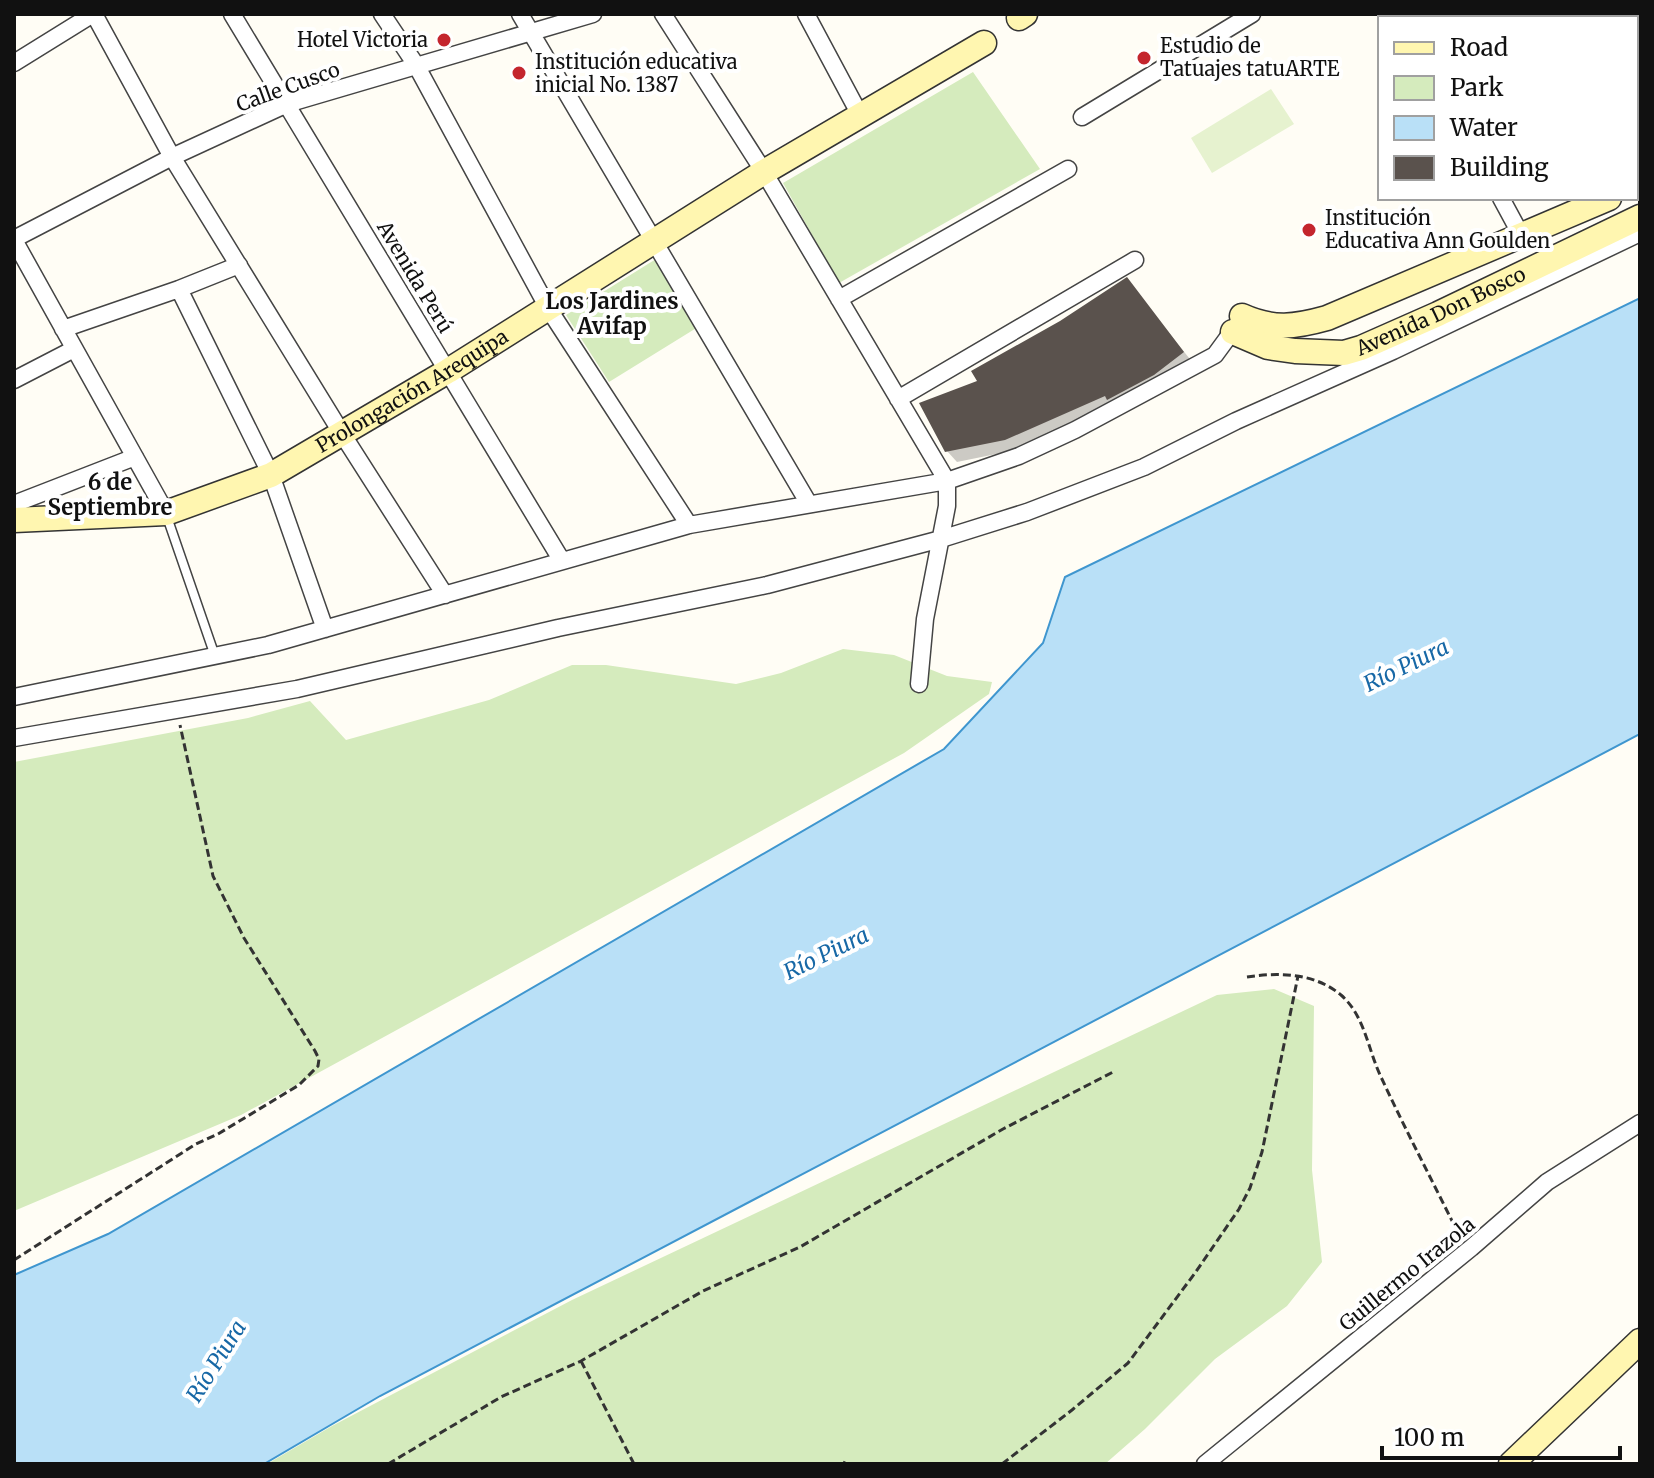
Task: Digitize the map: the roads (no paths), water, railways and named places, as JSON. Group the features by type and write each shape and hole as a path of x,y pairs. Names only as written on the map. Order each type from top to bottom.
{"street":[{"path":"14,63 94,14 172,157 445,595"},
{"name":"Avenida Perú","path":"232,14 562,561"},
{"path":"382,14 416,65 548,308 689,525"},
{"path":"520,14 809,504"},
{"name":"Calle Cusco","path":"14,240 172,157 287,104 593,14"},
{"path":"663,14 764,172 947,481 947,506 925,619 919,684"},
{"path":"806,14 860,115"},
{"path":"1082,117 1252,14"},
{"name":"Prolongación Arequipa","path":"14,520 166,513 271,475 448,371 764,172 984,43"},
{"path":"839,299 1068,169"},
{"path":"1502,200 1521,235"},
{"name":"Avenida Don Bosco","path":"1238,324 1277,327 1302,325 1327,318 1604,200"},
{"name":"Avenida Don Bosco","path":"1238,324 1268,347 1344,353 1438,314 1640,217"},
{"path":"14,738 297,689 558,628 767,585 941,539 1027,512 1144,467 1640,233"},
{"path":"14,240 166,513"},
{"path":"898,399 1135,260"},
{"path":"63,329 239,265"},
{"path":"179,289 271,475 325,629"},
{"path":"14,697 268,645 689,525 947,481 1019,456 1075,430 1215,355 1238,324"},
{"path":"14,380 74,349"},
{"path":"14,504 135,457"},
{"name":"Guillermo Irazola","path":"1205,1464 1547,1182 1640,1123"},
{"path":"1511,1464 1640,1341"}],"lane":[{"path":"166,513 215,656"}],"water":[{"name":"Río Piura","path":"1640,298 1640,734 380,1396 264,1464 14,1464 14,1275 108,1234 944,749 1043,643 1065,577"}],"place":[{"name":"Hotel Victoria","path":"444,40"},
{"name":"Estudio de Tatuajes tatuARTE","path":"1144,58"},
{"name":"Institución educativa inicial No. 1387","path":"519,73"},
{"name":"Institución Educativa Ann Goulden","path":"1309,230"}],"district":[{"name":"Los Jardines Avifap","path":"612,314"},
{"name":"6 de Septiembre","path":"110,494"}]}
